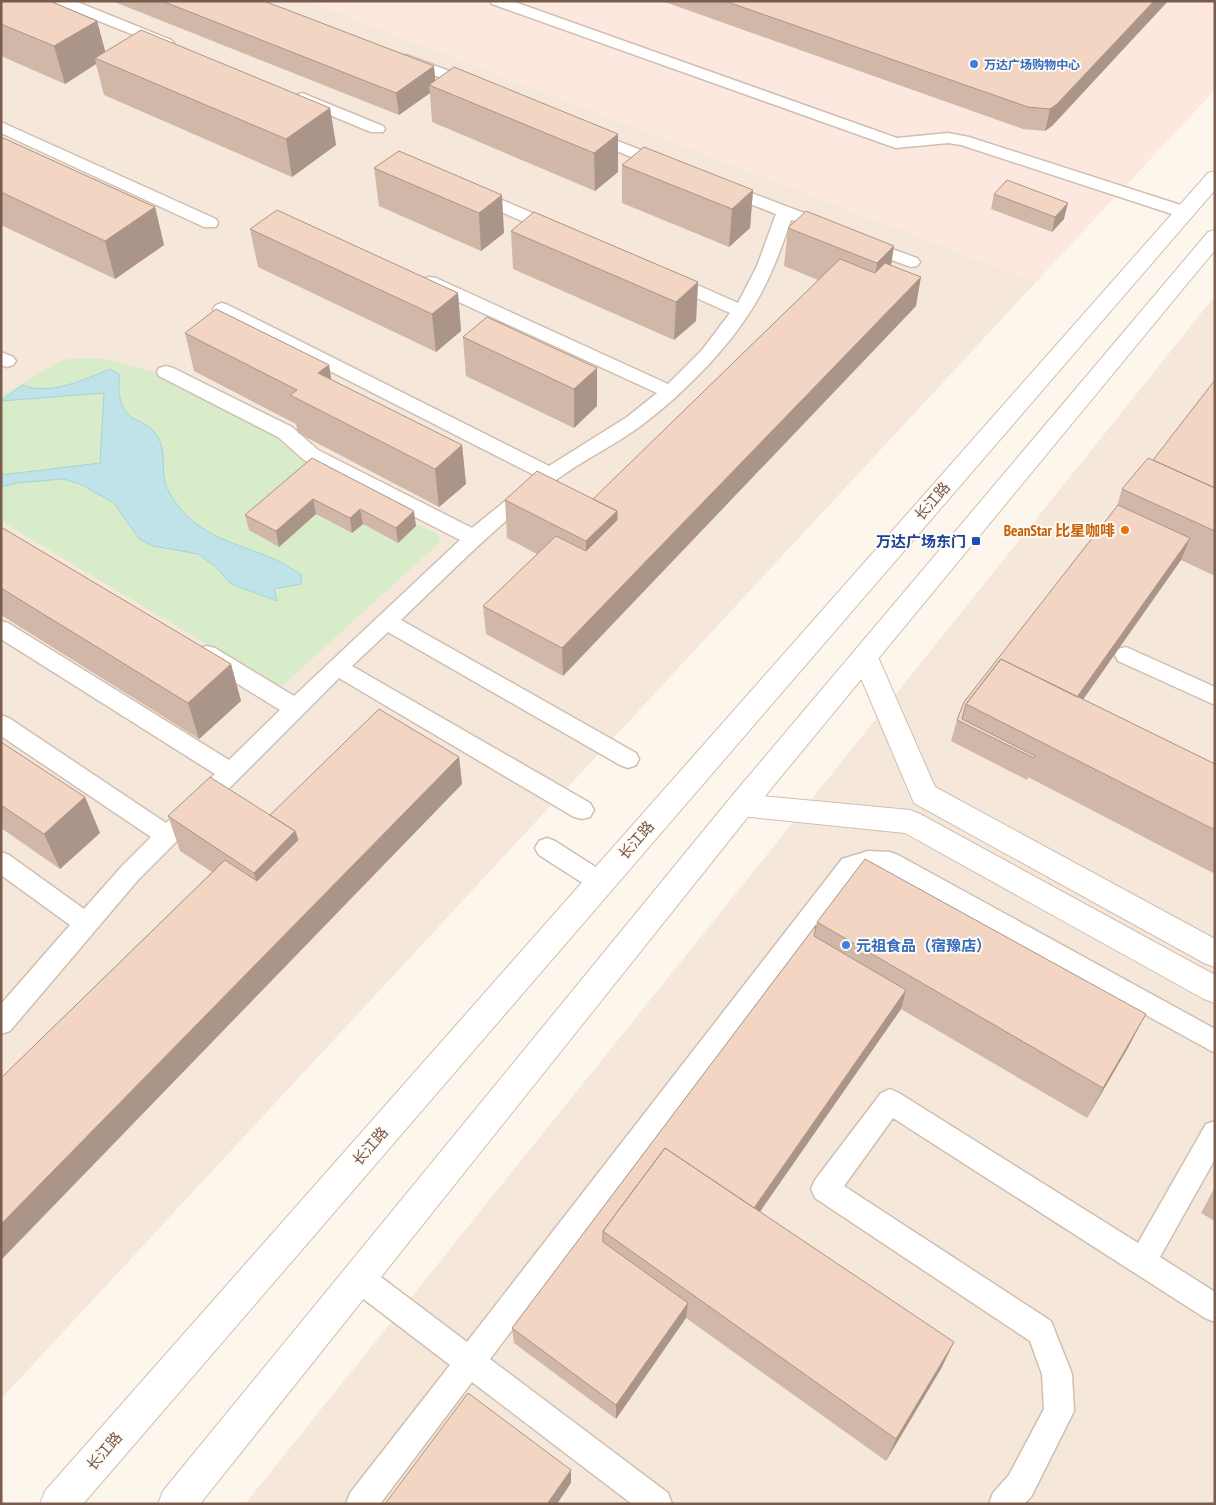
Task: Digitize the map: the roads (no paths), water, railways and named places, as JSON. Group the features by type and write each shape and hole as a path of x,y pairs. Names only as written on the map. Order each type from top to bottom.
{"street":[{"name":"长江路","path":"58,1504 1215,177"},
{"path":"176,1504 741,804 1212,244"},
{"path":"864,657 924,796 1215,954"},
{"path":"741,804 910,822 1215,990"}],"lane":[{"path":"62,1 179,49"},
{"path":"498,1 896,143 948,138 963,140 1184,212"},
{"path":"394,55 455,78"},
{"path":"287,92 377,129"},
{"path":"1,127 210,223"},
{"path":"572,128 683,172"},
{"path":"711,183 812,223"},
{"path":"459,187 568,235"},
{"path":"1,1022 130,873 337,667 494,520 550,475 634,421 670,392 708,354 741,310 766,266 784,212"},
{"path":"848,237 912,262"},
{"path":"659,274 741,310"},
{"path":"418,276 670,392"},
{"path":"222,309 550,475"},
{"path":"166,372 285,432 311,456 474,538"},
{"path":"386,621 628,759"},
{"path":"1,629 231,772"},
{"path":"194,646 295,708"},
{"path":"1126,655 1215,697"},
{"path":"337,667 582,810"},
{"path":"1,724 167,836"},
{"path":"547,848 600,882"},
{"path":"361,1504 850,866 868,861 890,862 1215,1042"},
{"path":"1,862 87,924"},
{"path":"1004,1504 1020,1486 1059,1411 1057,1374 1041,1331 825,1189 890,1101 1215,1308"},
{"path":"1142,1262 1215,1133"},
{"path":"359,1278 657,1504"}],"water":[{"path":"110,369 120,375 121,403 127,413 151,428 160,441 166,485 169,492 189,518 214,535 276,560 302,575 301,584 274,589 277,601 231,584 215,566 198,554 153,546 139,539 114,503 80,484 63,479 17,483 1,487 1,475 100,463 104,393 1,401 22,385 44,389 55,388 78,382"}],"place":[{"name":"万达广场购物中心","path":"974,64"},
{"name":"BeanStar 比星咖啡","path":"1125,530"},
{"name":"万达广场东门","path":"976,541"},
{"name":"元祖食品（宿豫店）","path":"846,945"}]}
